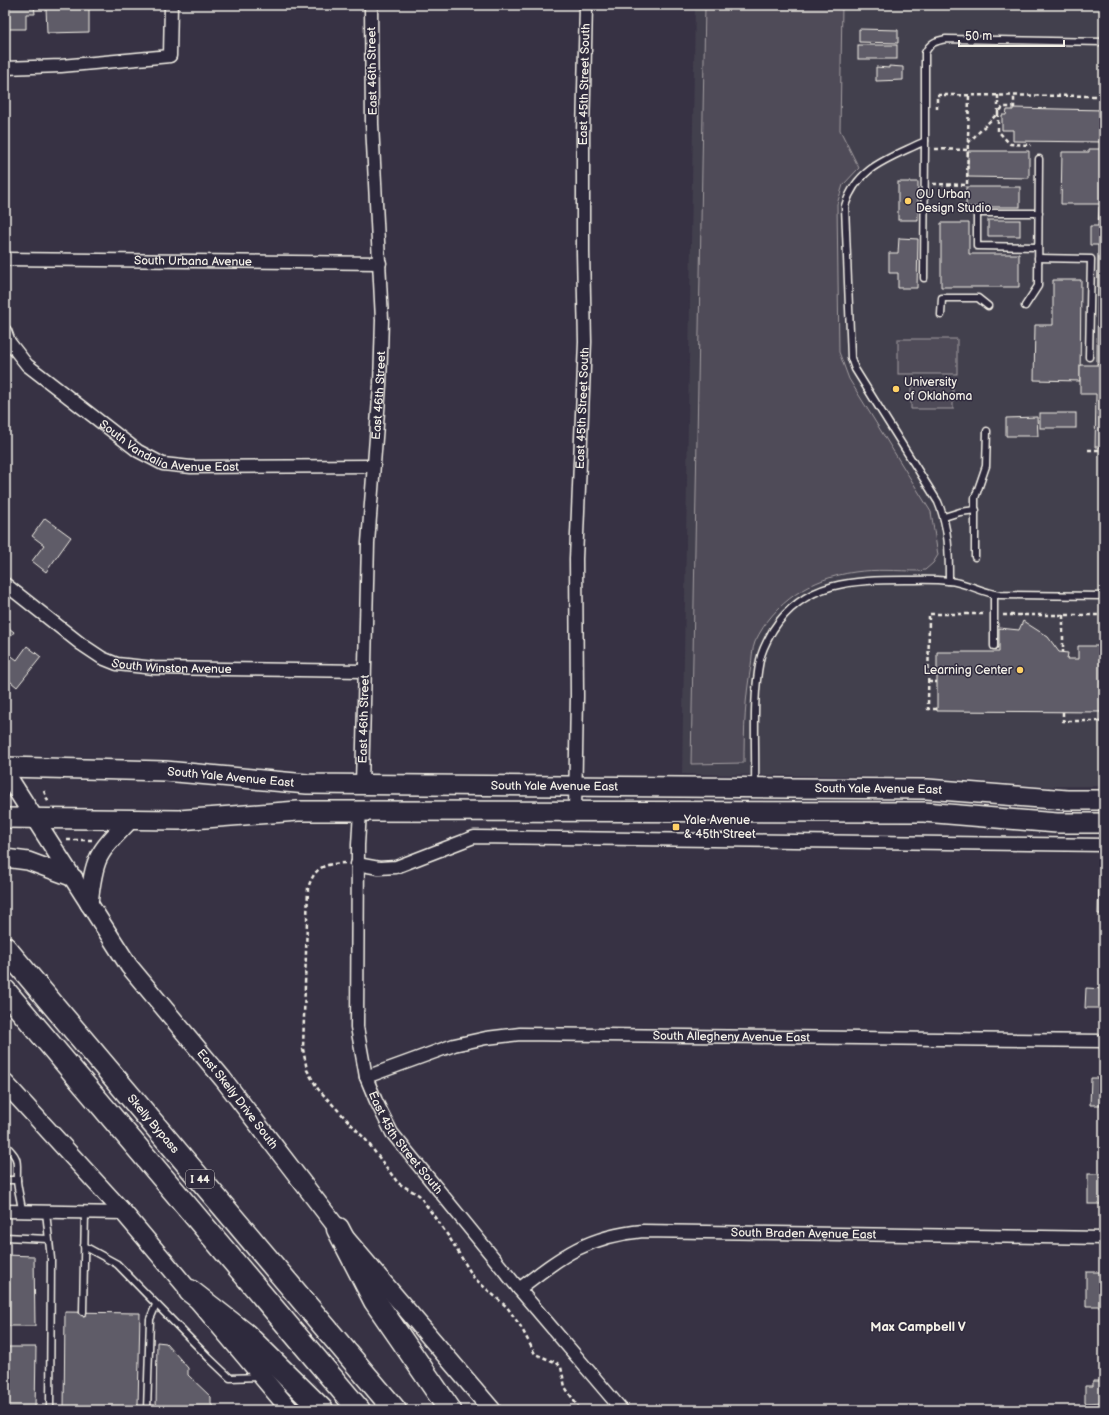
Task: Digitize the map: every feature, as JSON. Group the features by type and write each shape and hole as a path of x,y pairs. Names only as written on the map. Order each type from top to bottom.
{"highway":[{"name":"Skelly Bypass","path":"5,948 396,1410"},
{"name":"I 44","path":"5,991 359,1410"},
{"path":"338,1229 375,1301 450,1410"},
{"path":"190,1291 245,1334 322,1410"}],"main road":[{"name":"South Yale Avenue East","path":"5,767 165,771 274,782 362,785 755,786 927,789 1067,800 1104,800"},
{"name":"East Skelly Drive South","path":"5,772 44,814 74,878 129,966 223,1079 338,1229 492,1410"},
{"path":"360,811 362,785"},
{"path":"755,786 755,811"},
{"name":"South Yale Avenue East","path":"5,818 44,814 130,820 179,820 298,811 755,811 924,812 1057,823 1104,823"},
{"path":"89,904 92,873 100,854 130,820"},
{"path":"5,858 28,861 74,878"},
{"path":"5,1084 124,1213 290,1410"}],"street":[{"path":"5,68 60,66 170,56 171,5"},
{"name":"East 46th Street","path":"362,785 364,755 363,671 373,466 380,385 382,320 372,124 371,5"},
{"name":"East 45th Street South","path":"575,811 576,559 585,342 582,252 582,134 586,5"},
{"name":"South Urbana Avenue","path":"5,259 380,263"},
{"name":"South Vandalia Avenue East","path":"5,331 9,342 27,365 138,451 163,464 191,467 373,466"},
{"name":"South Winston Avenue","path":"5,584 81,644 102,658 117,664 154,668 363,671"},
{"name":"East 45th Street South","path":"360,811 358,864 357,1027 366,1077 392,1133 519,1289 622,1410"},
{"path":"358,864 379,868 396,867 474,837 1104,845"},
{"name":"South Allegheny Avenue East","path":"366,1077 454,1045 486,1038 520,1034 1104,1040"},
{"path":"5,1211 124,1213"},
{"name":"South Braden Avenue East","path":"519,1289 570,1252 603,1237 630,1232 1104,1238"}],"lane":[{"path":"924,278 925,53 928,46 936,41 946,39 1104,42"},
{"path":"925,141 880,162 860,179 850,192 846,206 849,346 855,369 938,502 944,517 949,543 949,581"},
{"path":"1025,306 1038,286 1039,159"},
{"path":"1038,247 977,246 977,214 1039,213"},
{"path":"1038,258 1091,259 1090,357"},
{"path":"942,315 942,298 978,298 988,306"},
{"path":"975,557 975,498 986,466 987,432"},
{"path":"944,517 960,512 976,510"},
{"path":"755,786 757,684 760,659 766,641 790,608 822,589 844,583 868,580 949,581 994,594 1104,596"},
{"path":"994,594 994,646"},
{"path":"5,1144 13,1152 18,1163 17,1180 22,1211"},
{"path":"5,1180 17,1180"},
{"path":"46,1212 51,1259 50,1410"},
{"path":"83,1312 85,1212"},
{"path":"5,1238 48,1239"},
{"path":"84,1246 117,1264 230,1378 262,1377"},
{"path":"147,1410 150,1318 156,1305"}],"path":[{"path":"936,109 937,95 1104,96"},
{"path":"933,184 967,184 968,95"},
{"path":"998,95 998,131 1010,144 1031,145"},
{"path":"968,143 1003,107 1014,107 1014,96"},
{"path":"934,149 968,150"},
{"path":"1088,450 1104,450"},
{"path":"937,709 928,709 929,614 1104,615"},
{"path":"1063,615 1063,652"},
{"path":"928,682 937,682"},
{"path":"1063,712 1063,720 1104,721"},
{"path":"44,791 44,814"},
{"path":"64,841 92,840"}],"shaded area":[{"name":"University of Oklahoma","path":"695,5 1104,5 1104,786 1045,786 926,777 682,774"},
{"path":"705,5 842,5 840,130 859,168 843,185 837,204 839,352 849,379 931,512 938,555 933,563 925,570 863,571 839,575 823,580 809,586 783,604 772,615 763,628 753,648 746,702 744,763 691,764"},
{"path":"898,339 957,339 957,374 898,374"},
{"path":"953,385 953,409 911,409 911,386"}],"building":[{"path":"5,5 34,5 35,14 26,14 26,29 5,29"},
{"path":"46,7 89,7 89,32 47,33"},
{"path":"859,29 898,30 898,43 859,42"},
{"path":"858,45 897,45 897,59 858,59"},
{"path":"889,66 903,67 903,80 876,81 876,67 889,68"},
{"path":"1013,108 1104,110 1104,142 1013,141 1013,130 1002,130 1002,115 1006,115 1007,110 1013,110"},
{"path":"1089,149 1104,149 1104,204 1061,204 1062,152 1089,152"},
{"path":"968,151 1029,151 1029,178 968,177"},
{"name":"OU Urban Design Studio","path":"898,182 918,182 918,220 898,220"},
{"path":"966,187 1020,187 1020,207 966,207"},
{"path":"1099,207 1104,207 1104,365 1097,365 1098,245 1090,245 1090,226 1098,226"},
{"path":"988,220 1020,220 1020,236 988,236"},
{"path":"941,223 969,223 969,254 1019,254 1019,287 941,287"},
{"path":"899,238 918,239 917,288 898,288 898,273 889,273 889,253 898,253"},
{"path":"1053,280 1081,280 1080,381 1034,380 1035,325 1053,325"},
{"path":"1080,365 1104,365 1104,447 1095,447 1096,394 1080,394"},
{"path":"1040,413 1076,413 1076,428 1040,428"},
{"path":"1037,417 1038,436 1006,436 1006,418"},
{"path":"45,518 71,537 46,572 32,561 44,545 32,536"},
{"name":"Learning Center","path":"1023,621 1048,637 1059,652 1068,653 1067,659 1078,659 1078,646 1104,646 1104,712 937,711 937,652 999,652 999,628 1019,630"},
{"path":"5,625 14,632 5,644"},
{"path":"27,646 41,657 17,687 5,677 5,651 17,660"},
{"path":"1099,878 1104,878 1104,914 1098,914"},
{"path":"1086,988 1104,989 1104,1008 1085,1008"},
{"path":"1091,1078 1104,1078 1104,1105 1090,1105"},
{"path":"1088,1174 1104,1174 1104,1204 1088,1204"},
{"path":"5,1255 34,1256 35,1326 8,1326 9,1283 5,1283"},
{"path":"1086,1272 1104,1272 1103,1306 1086,1306"},
{"path":"65,1312 140,1313 138,1406 136,1410 64,1410"},
{"path":"157,1342 166,1343 188,1368 188,1375 211,1397 211,1404 216,1410 156,1410"},
{"path":"8,1347 36,1347 35,1410 5,1410"},
{"path":"1093,1381 1104,1381 1104,1402 1085,1403 1085,1386 1093,1386"}],"place":[{"name":"OU Urban Design Studio","path":"908,201"},
{"name":"University of Oklahoma","path":"896,389"},
{"name":"Learning Center","path":"1020,670"},
{"name":"Yale Avenue & 45th Street","path":"676,827"}],"district":[{"name":"Max Campbell V","path":"918,1326"}]}
